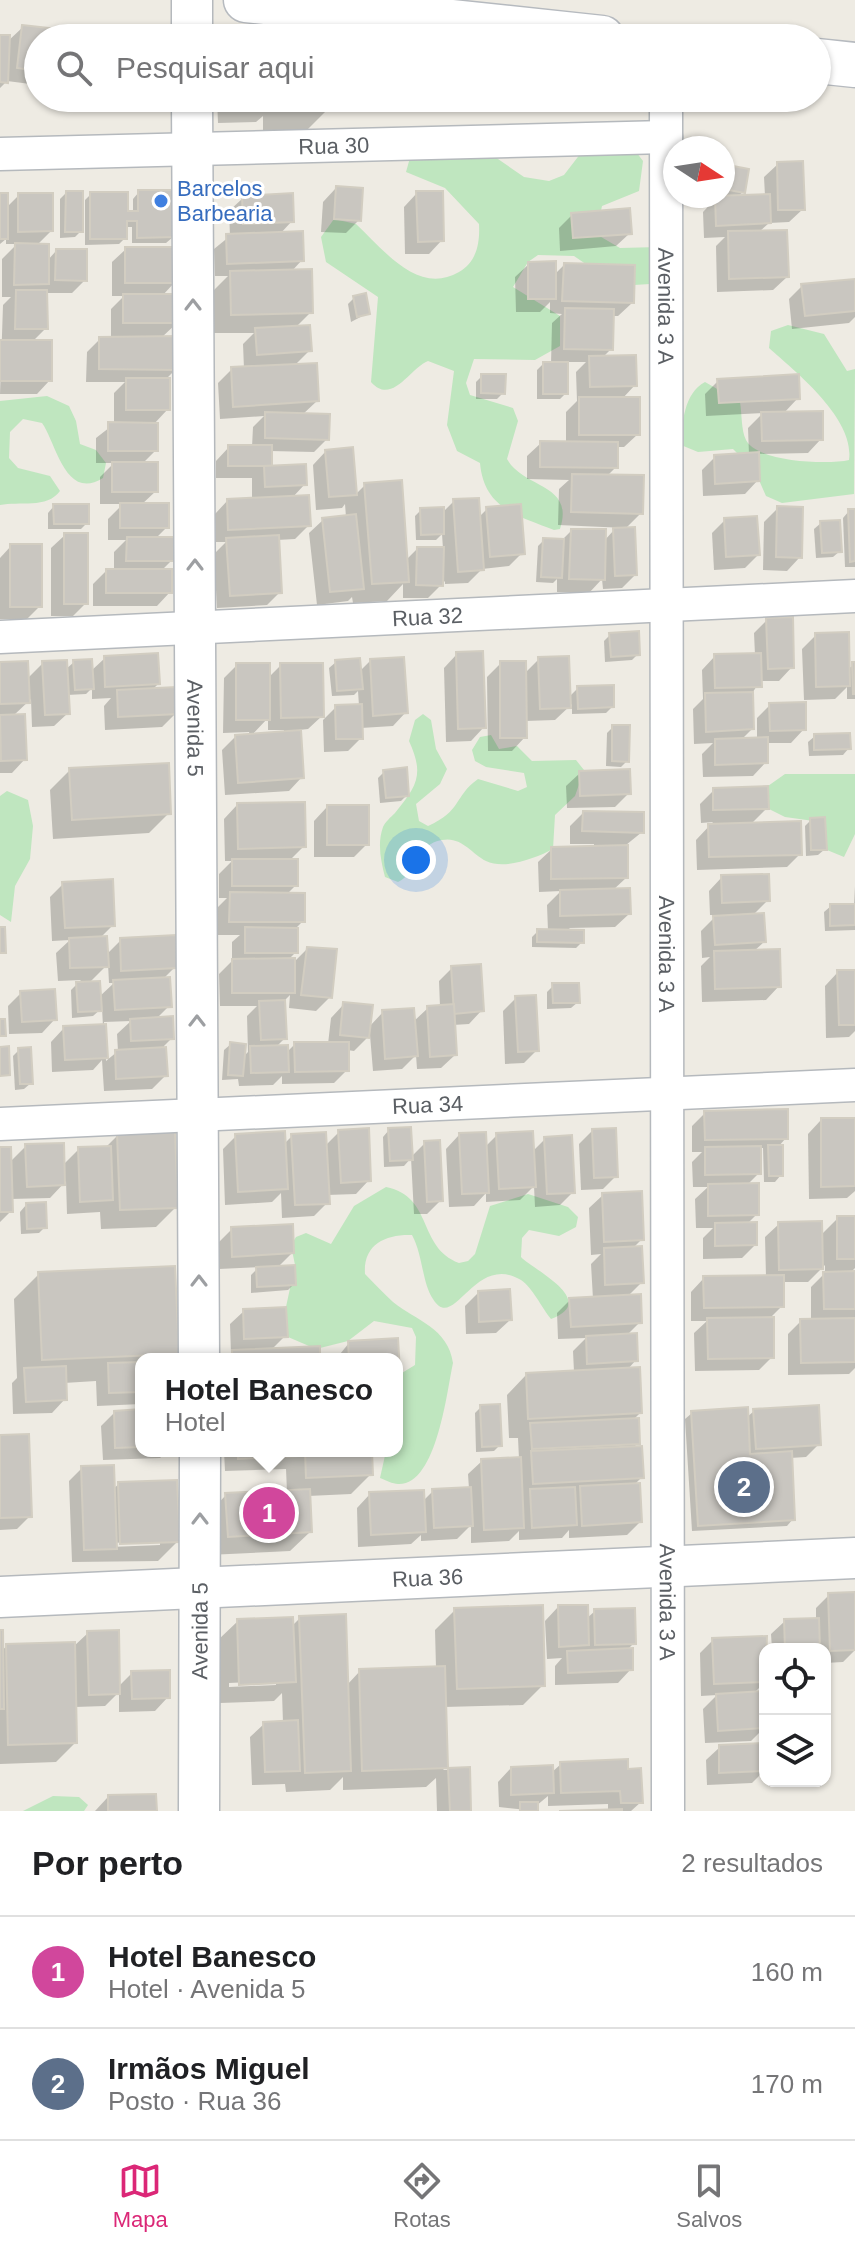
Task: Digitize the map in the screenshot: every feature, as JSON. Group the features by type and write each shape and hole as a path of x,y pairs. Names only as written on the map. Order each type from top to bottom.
{"main road":[{"path":"246,0 471,24"},
{"path":"831,62 855,65"}],"street":[{"path":"192,0 192,24"},
{"name":"Avenida 5","path":"192,112 199,1353"},
{"name":"Avenida 3 A","path":"666,112 666,136"},
{"name":"Rua 30","path":"0,154 663,137"},
{"name":"Avenida 3 A","path":"666,208 668,1811"},
{"name":"Rua 32","path":"0,637 855,596"},
{"name":"Rua 34","path":"0,1124 855,1085"},
{"name":"Avenida 5","path":"199,1811 200,1457"},
{"name":"Rua 36","path":"0,1597 855,1558"}],"green space":[{"path":"594,136 624,136 643,161 639,191 602,206 596,234 620,248 659,247 664,259 650,284 618,286 574,256 538,255 528,262 513,287 560,316 560,346 535,360 474,359 466,383 470,395 513,408 518,421 507,459 515,469 546,488 560,503 563,514 560,529 554,530 504,508 488,490 480,463 457,451 447,425 454,371 428,361 394,388 386,390 371,382 378,297 326,262 321,237 334,219 356,224 403,267 430,278 444,278 465,268 474,257 479,224 445,188 406,172 413,147 482,148 524,177 549,181 564,175"},
{"path":"788,325 824,334 847,371 855,369 854,494 782,503 766,496 755,471 733,449 698,452 681,445 688,401 705,382 740,402 744,436 753,447 764,453 793,460 849,460 843,429 833,413 808,383 769,348 771,331"},
{"path":"47,396 69,406 76,421 80,444 96,450 106,463 103,478 90,483 79,482 64,467 42,423 23,419 10,432 9,458 18,468 50,476 60,491 40,502 0,505 0,401"},
{"path":"423,714 431,720 436,749 447,769 440,784 416,804 419,821 428,826 447,815 478,779 518,791 527,787 524,773 486,767 475,761 472,750 480,737 491,735 499,749 517,746 532,761 576,760 584,770 575,796 555,815 553,849 529,859 502,864 486,861 455,840 442,840 427,847 410,872 398,882 385,877 380,852 381,833 385,823 409,795 416,779 416,762 409,741 415,720"},
{"path":"785,774 855,774 855,834 844,857 827,850 821,822 785,817 769,809 768,786"},
{"path":"7,791 28,800 33,826 30,859 15,886 11,922 0,915 0,796"},
{"path":"386,1187 401,1192 419,1211 437,1246 446,1256 459,1263 468,1261 475,1254 490,1206 528,1194 568,1207 578,1217 576,1227 559,1236 529,1230 522,1238 521,1257 558,1286 569,1303 564,1312 551,1319 525,1283 505,1274 490,1276 449,1307 441,1307 429,1292 412,1235 393,1236 372,1248 365,1264 365,1274 393,1302 438,1333 450,1351 453,1363 431,1454 422,1470 411,1480 398,1484 380,1478 385,1457 403,1457 403,1372 415,1365 416,1337 412,1328 374,1321 348,1341 316,1349 288,1337 286,1307 295,1265 291,1245 296,1237 306,1233 331,1244 354,1206"},
{"path":"53,1796 79,1797 88,1805 84,1811 23,1811"}],"building":[{"path":"22,25 24,25 24,69 17,68"},
{"path":"0,35 10,35 8,83 0,82"},
{"path":"803,161 805,210 778,210 777,162"},
{"path":"735,166 749,169 745,193 735,191"},
{"path":"336,186 363,188 361,221 334,219"},
{"path":"138,190 175,190 175,237 137,238 137,221 127,221 127,239 90,239 90,192 128,192 128,211 138,211"},
{"path":"66,191 83,191 83,232 65,232"},
{"path":"416,191 443,191 444,241 418,242"},
{"path":"0,193 8,193 8,239 0,239"},
{"path":"18,193 53,193 53,231 18,232"},
{"path":"293,193 294,222 243,224 242,196"},
{"path":"770,194 771,223 716,226 715,208 735,208 735,195"},
{"path":"630,208 632,234 573,238 571,213"},
{"path":"787,230 789,277 729,279 728,231"},
{"path":"303,231 304,261 227,264 226,234"},
{"path":"15,243 49,244 49,284 14,285"},
{"path":"125,247 177,247 177,283 125,283"},
{"path":"56,249 87,249 87,281 55,280"},
{"path":"556,261 556,299 528,299 528,262"},
{"path":"564,263 635,265 634,303 562,301"},
{"path":"312,269 313,313 231,315 230,271"},
{"path":"855,279 855,311 805,316 801,284"},
{"path":"16,290 47,290 48,329 15,329"},
{"path":"366,293 370,314 357,317 353,296"},
{"path":"123,294 178,294 179,323 123,323"},
{"path":"565,308 614,309 613,350 564,349"},
{"path":"310,325 312,351 257,355 255,328"},
{"path":"178,336 178,370 99,369 99,337"},
{"path":"0,340 52,340 52,381 0,381"},
{"path":"636,355 637,386 590,387 589,356"},
{"path":"543,362 568,362 568,394 543,394"},
{"path":"317,363 319,401 233,407 231,367"},
{"path":"481,374 506,374 505,394 481,393"},
{"path":"799,374 800,399 719,403 717,379"},
{"path":"126,378 170,378 170,410 126,410"},
{"path":"579,397 640,397 640,435 579,435"},
{"path":"823,411 823,440 762,441 761,412"},
{"path":"265,412 330,414 329,440 265,438"},
{"path":"108,422 158,423 158,451 108,451"},
{"path":"540,441 618,442 618,468 540,467"},
{"path":"228,445 272,445 272,466 228,466"},
{"path":"353,447 357,495 329,497 325,450"},
{"path":"759,452 760,481 715,484 714,455"},
{"path":"112,462 158,462 158,492 112,492"},
{"path":"306,464 307,485 265,487 264,466"},
{"path":"572,474 644,475 643,514 571,512"},
{"path":"402,480 409,582 372,584 364,483"},
{"path":"309,495 311,526 228,530 227,499"},
{"path":"479,498 484,570 458,572 453,499"},
{"path":"120,503 169,503 169,528 120,528"},
{"path":"53,504 89,504 89,524 54,524"},
{"path":"521,504 525,554 490,557 486,507"},
{"path":"777,506 803,507 802,558 776,557"},
{"path":"444,507 444,534 421,535 420,508"},
{"path":"848,509 855,509 855,561 850,562"},
{"path":"356,514 364,589 330,592 322,518"},
{"path":"757,516 760,555 726,557 724,518"},
{"path":"840,520 842,552 822,553 820,521"},
{"path":"635,527 637,575 615,576 613,528"},
{"path":"571,529 606,529 605,580 569,579"},
{"path":"64,533 88,533 88,604 64,604"},
{"path":"279,535 282,593 230,596 226,538"},
{"path":"127,537 174,537 175,561 126,561"},
{"path":"543,538 564,539 562,578 541,577"},
{"path":"10,544 42,544 42,607 10,607"},
{"path":"417,547 444,547 443,586 416,585"},
{"path":"106,569 172,569 172,593 106,593"},
{"path":"793,617 794,668 768,669 766,618"},
{"path":"639,631 640,655 611,657 609,633"},
{"path":"849,632 850,686 816,687 815,633"},
{"path":"483,651 486,728 458,729 456,652"},
{"path":"158,653 160,684 105,687 104,656"},
{"path":"761,653 762,687 715,688 714,654"},
{"path":"569,656 571,708 540,709 538,657"},
{"path":"404,657 408,713 373,716 370,659"},
{"path":"360,658 363,689 337,691 335,660"},
{"path":"92,659 94,689 75,690 73,660"},
{"path":"67,660 70,714 45,715 42,661"},
{"path":"28,661 30,703 0,704 0,662"},
{"path":"500,661 526,661 527,738 500,738"},
{"path":"852,662 855,662 855,694 853,694"},
{"path":"236,663 270,663 270,720 236,720"},
{"path":"280,663 323,663 324,717 281,718"},
{"path":"614,685 614,707 578,709 577,686"},
{"path":"176,687 178,714 118,717 117,690"},
{"path":"753,692 754,729 706,732 705,693"},
{"path":"806,702 806,730 770,731 769,703"},
{"path":"362,704 363,739 336,739 335,705"},
{"path":"25,714 27,760 1,761 0,715"},
{"path":"612,725 630,725 629,762 612,761"},
{"path":"301,730 304,778 238,783 235,735"},
{"path":"850,733 851,749 814,750 814,734"},
{"path":"768,737 768,763 715,765 715,739"},
{"path":"169,763 171,814 72,820 69,768"},
{"path":"407,767 409,796 386,798 383,770"},
{"path":"630,769 631,794 580,796 579,771"},
{"path":"768,786 769,809 713,810 713,788"},
{"path":"305,802 306,847 238,849 237,803"},
{"path":"327,805 369,805 369,845 327,845"},
{"path":"583,811 644,812 644,833 582,831"},
{"path":"825,817 827,850 811,850 810,818"},
{"path":"801,821 802,855 709,857 708,824"},
{"path":"628,845 628,878 551,879 551,847"},
{"path":"232,859 298,859 298,886 232,886"},
{"path":"769,874 770,901 722,903 721,875"},
{"path":"113,879 115,926 65,928 62,882"},
{"path":"630,888 631,914 560,916 560,890"},
{"path":"230,892 305,893 305,922 229,922"},
{"path":"830,904 855,904 855,925 830,926"},
{"path":"764,913 766,942 715,945 713,916"},
{"path":"0,927 5,927 6,953 0,953"},
{"path":"245,927 298,928 298,953 245,953"},
{"path":"537,929 584,930 584,943 537,942"},
{"path":"176,935 177,968 121,971 120,938"},
{"path":"107,936 109,967 70,968 69,938"},
{"path":"307,947 337,949 332,998 301,995"},
{"path":"780,949 781,987 715,989 714,951"},
{"path":"295,958 295,993 232,993 232,959"},
{"path":"481,964 484,1011 454,1014 451,966"},
{"path":"837,970 855,970 855,1025 839,1025"},
{"path":"170,977 172,1007 115,1010 113,980"},
{"path":"100,981 102,1011 78,1012 76,982"},
{"path":"552,983 579,983 580,1003 553,1003"},
{"path":"55,989 57,1020 22,1022 20,991"},
{"path":"536,995 539,1051 518,1052 515,996"},
{"path":"285,1000 287,1039 261,1040 259,1001"},
{"path":"343,1002 373,1005 369,1038 340,1035"},
{"path":"454,1004 457,1055 430,1057 427,1006"},
{"path":"414,1008 418,1056 385,1059 382,1010"},
{"path":"173,1016 174,1039 131,1041 130,1019"},
{"path":"0,1019 5,1019 6,1036 0,1036"},
{"path":"106,1024 108,1058 65,1060 63,1026"},
{"path":"230,1042 246,1044 243,1076 228,1075"},
{"path":"294,1042 349,1042 349,1071 295,1072"},
{"path":"288,1045 289,1072 251,1073 250,1046"},
{"path":"9,1046 10,1075 0,1076 0,1047"},
{"path":"31,1047 33,1084 20,1084 18,1048"},
{"path":"166,1047 168,1076 116,1079 115,1050"},
{"path":"788,1109 788,1139 705,1140 704,1111"},
{"path":"821,1118 855,1118 855,1186 821,1187"},
{"path":"411,1127 413,1160 390,1161 388,1128"},
{"path":"369,1128 371,1181 341,1183 338,1130"},
{"path":"616,1128 618,1177 594,1178 592,1129"},
{"path":"285,1131 288,1189 238,1192 235,1134"},
{"path":"533,1131 536,1187 499,1189 496,1133"},
{"path":"175,1132 178,1208 120,1210 117,1134"},
{"path":"326,1132 330,1204 295,1205 291,1134"},
{"path":"486,1132 489,1193 462,1194 459,1133"},
{"path":"572,1135 575,1193 547,1194 544,1137"},
{"path":"440,1140 443,1201 427,1202 424,1141"},
{"path":"64,1143 65,1185 27,1187 25,1144"},
{"path":"768,1145 783,1145 783,1176 769,1176"},
{"path":"111,1146 113,1200 80,1202 78,1147"},
{"path":"761,1146 761,1174 705,1175 705,1147"},
{"path":"0,1147 11,1147 13,1212 0,1212"},
{"path":"759,1183 759,1215 708,1216 708,1184"},
{"path":"642,1191 644,1240 604,1242 602,1193"},
{"path":"46,1202 47,1228 27,1229 26,1203"},
{"path":"837,1216 855,1216 855,1259 837,1259"},
{"path":"822,1221 823,1269 779,1270 778,1222"},
{"path":"757,1222 757,1245 715,1246 715,1223"},
{"path":"293,1224 294,1253 232,1257 231,1227"},
{"path":"642,1246 644,1283 605,1285 604,1248"},
{"path":"295,1265 296,1285 257,1287 256,1267"},
{"path":"175,1266 179,1353 42,1360 38,1272"},
{"path":"855,1271 855,1309 824,1309 823,1272"},
{"path":"784,1275 784,1307 704,1308 703,1276"},
{"path":"510,1289 512,1320 479,1322 478,1291"},
{"path":"641,1294 642,1323 571,1327 569,1298"},
{"path":"286,1307 288,1337 244,1339 243,1309"},
{"path":"774,1317 774,1358 708,1359 707,1318"},
{"path":"855,1318 855,1362 801,1363 800,1319"},
{"path":"637,1333 638,1361 587,1364 586,1336"},
{"path":"398,1338 399,1353 349,1353 348,1341"},
{"path":"320,1346 320,1353 232,1353 232,1350"},
{"path":"135,1362 135,1392 109,1393 108,1363"},
{"path":"66,1366 67,1400 26,1402 24,1368"},
{"path":"640,1367 642,1413 528,1419 526,1373"},
{"path":"500,1404 502,1446 482,1447 480,1405"},
{"path":"819,1405 821,1445 756,1449 753,1409"},
{"path":"748,1407 750,1454 792,1451 795,1520 698,1526 691,1411"},
{"path":"135,1409 135,1447 115,1448 114,1411"},
{"path":"639,1418 640,1444 532,1449 530,1423"},
{"path":"29,1434 32,1517 0,1518 0,1435"},
{"path":"642,1446 644,1478 533,1484 531,1451"},
{"path":"238,1457 279,1457 238,1459"},
{"path":"305,1457 372,1457 373,1475 306,1478"},
{"path":"521,1457 524,1528 484,1530 481,1459"},
{"path":"114,1465 117,1549 84,1550 81,1466"},
{"path":"177,1480 180,1542 120,1544 118,1482"},
{"path":"640,1483 642,1522 582,1526 580,1486"},
{"path":"471,1487 473,1526 434,1528 432,1489"},
{"path":"575,1487 577,1525 532,1528 530,1489"},
{"path":"310,1489 312,1532 228,1537 225,1493"},
{"path":"424,1490 426,1532 371,1535 369,1492"},
{"path":"855,1592 855,1650 831,1651 828,1593"},
{"path":"543,1605 545,1686 457,1689 454,1608"},
{"path":"558,1605 588,1605 589,1645 559,1647"},
{"path":"635,1608 636,1644 595,1645 594,1609"},
{"path":"346,1614 351,1771 305,1773 299,1616"},
{"path":"293,1617 296,1682 239,1685 237,1619"},
{"path":"819,1618 820,1643 785,1643 784,1619"},
{"path":"0,1630 3,1630 4,1709 0,1709"},
{"path":"119,1630 120,1694 89,1695 87,1631"},
{"path":"767,1636 767,1643 759,1643 759,1682 714,1684 712,1638"},
{"path":"75,1642 77,1743 8,1745 6,1644"},
{"path":"633,1648 633,1670 568,1673 567,1651"},
{"path":"445,1666 448,1768 362,1771 359,1669"},
{"path":"170,1670 170,1698 132,1699 131,1671"},
{"path":"759,1691 759,1728 718,1731 716,1694"},
{"path":"298,1720 300,1771 265,1772 263,1722"},
{"path":"759,1743 759,1771 719,1773 719,1745"},
{"path":"628,1759 628,1769 641,1768 643,1803 621,1803 620,1791 561,1793 560,1762"},
{"path":"553,1765 554,1793 511,1795 511,1767"},
{"path":"470,1767 471,1811 450,1811 448,1768"},
{"path":"156,1794 157,1811 108,1811 108,1795"},
{"path":"520,1802 538,1802 538,1811 520,1811"},
{"path":"622,1809 622,1811 559,1811"}],"place":[{"name":"Barcelos Barbearia","path":"161,201"},
{"name":"Irmãos Miguel","path":"744,1487"},
{"name":"Hotel Banesco","path":"269,1513"}]}
